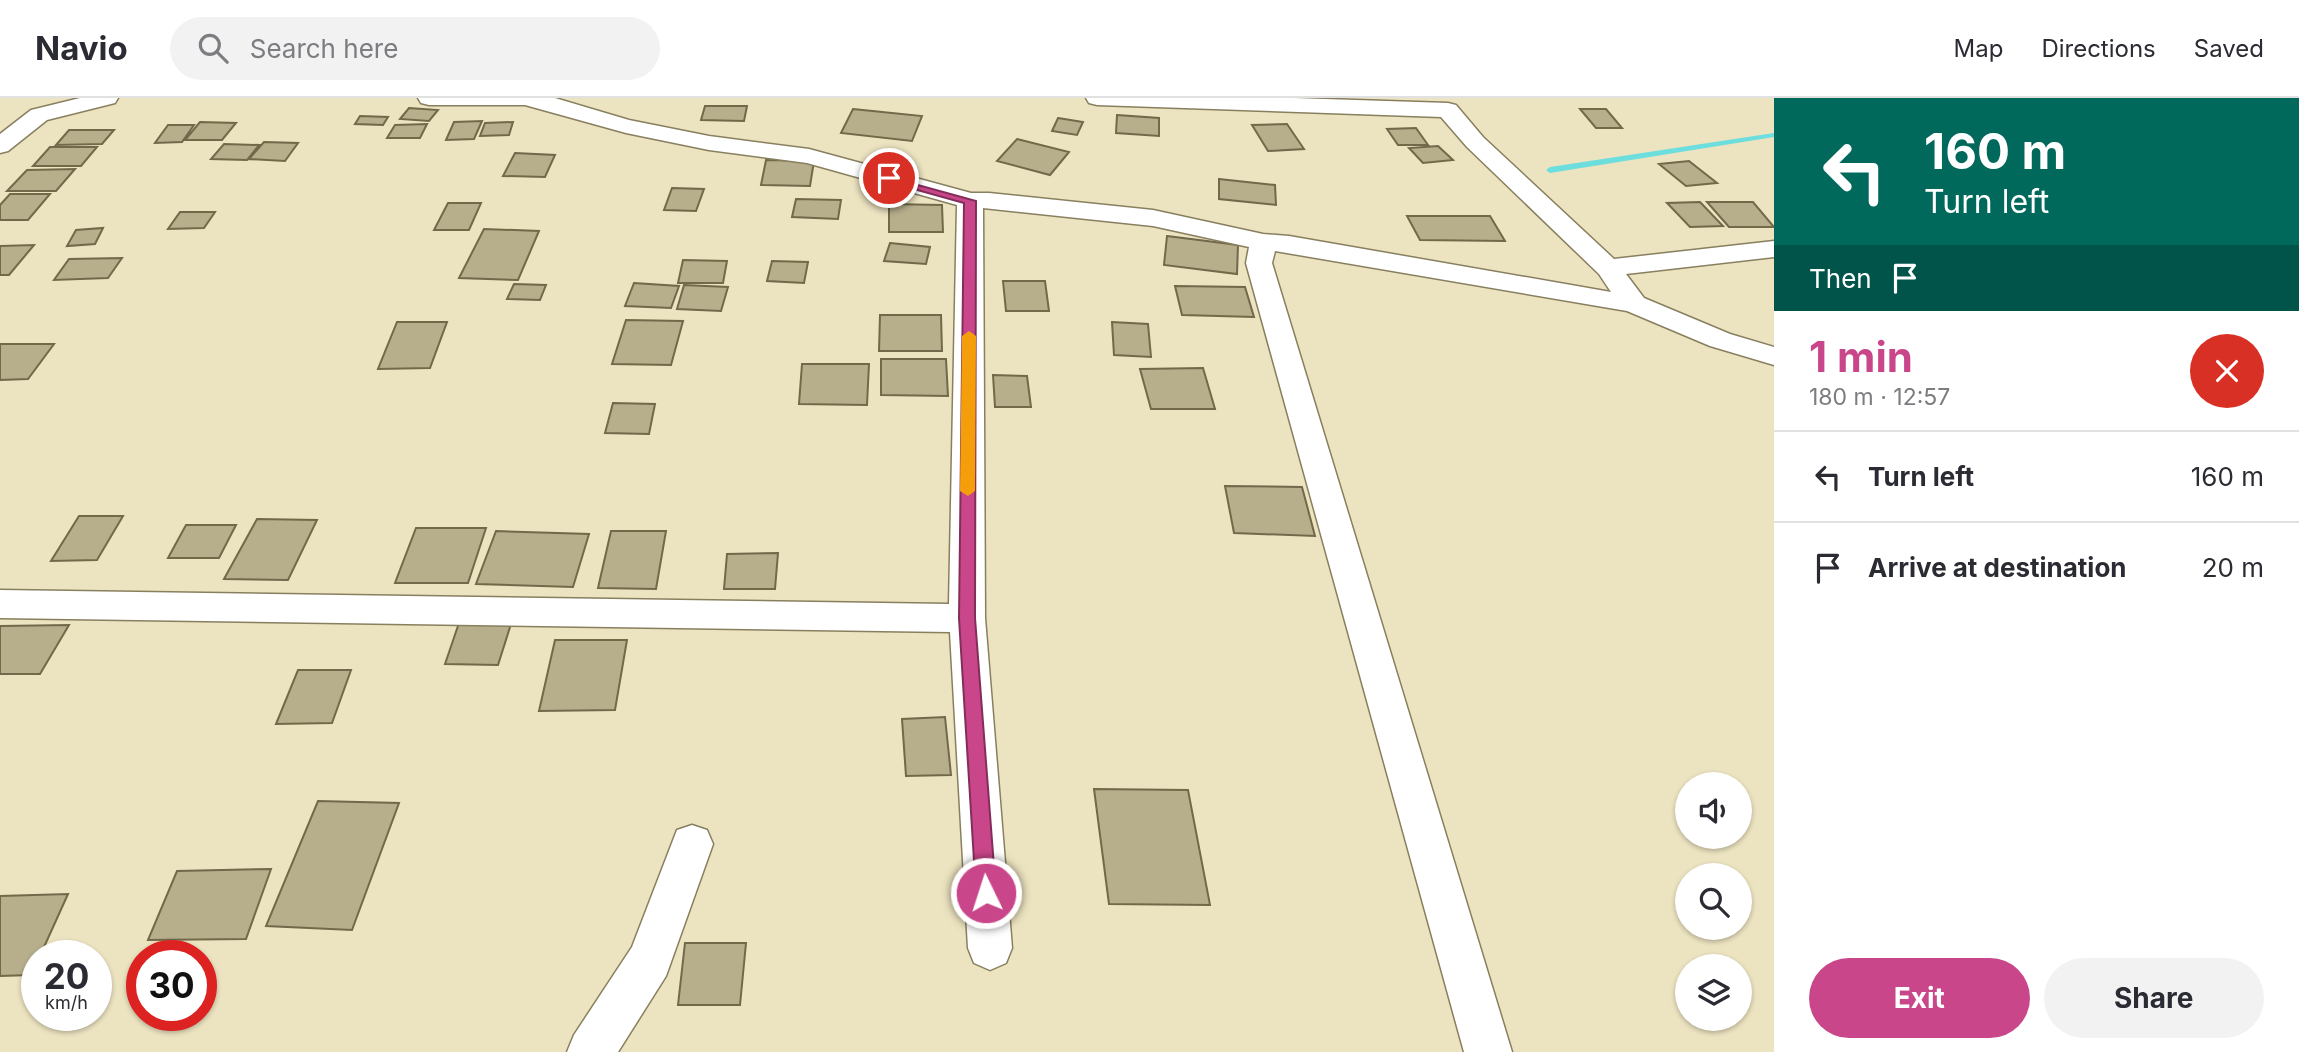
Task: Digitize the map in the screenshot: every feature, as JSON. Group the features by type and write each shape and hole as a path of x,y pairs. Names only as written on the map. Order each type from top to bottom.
{"street":[{"path":"0,146 39,115 55,98"},
{"path":"39,115 107,98"},
{"path":"429,98 539,99 638,129 709,143 809,156 970,201 989,200 1153,218 1263,242 1289,244 1634,304 1720,340 1774,356"},
{"path":"1097,98 1445,104 1475,142 1608,268 1634,304"},
{"path":"970,201 967,618 990,948"},
{"path":"1263,242 1259,263 1488,1052"},
{"path":"1608,268 1774,249"},
{"path":"0,604 967,618"},
{"path":"591,1052 650,960 692,844"}],"building":[{"path":"705,106 747,106 744,121 701,120"},
{"path":"409,108 438,110 429,121 400,119"},
{"path":"853,109 922,116 912,141 841,133"},
{"path":"1580,109 1606,109 1622,128 1596,128"},
{"path":"1117,115 1159,118 1159,136 1116,133"},
{"path":"360,116 388,117 383,125 355,124"},
{"path":"1058,118 1083,122 1077,135 1052,131"},
{"path":"482,121 474,139 446,140 454,122"},
{"path":"200,122 236,123 222,140 185,140"},
{"path":"513,122 509,135 480,136 485,123"},
{"path":"427,124 420,138 387,138 395,125"},
{"path":"1287,124 1304,149 1268,151 1252,125"},
{"path":"168,125 194,125 182,142 155,143"},
{"path":"1416,128 1428,145 1398,145 1387,129"},
{"path":"69,130 114,130 102,144 56,145"},
{"path":"1017,139 1069,152 1050,175 997,161"},
{"path":"264,142 298,143 285,161 249,159"},
{"path":"224,144 259,145 247,160 211,159"},
{"path":"1438,146 1453,160 1423,163 1409,148"},
{"path":"50,147 97,147 81,166 33,166"},
{"path":"515,153 555,155 545,177 503,176"},
{"path":"766,160 814,161 810,186 761,185"},
{"path":"1689,161 1717,183 1686,186 1659,164"},
{"path":"75,169 56,191 7,191 27,170"},
{"path":"1219,179 1275,185 1276,205 1219,199"},
{"path":"672,188 704,189 696,211 664,210"},
{"path":"10,194 50,194 28,220 0,220 0,205"},
{"path":"796,199 841,200 838,219 792,217"},
{"path":"1700,202 1723,226 1690,227 1667,203"},
{"path":"1707,202 1753,202 1774,227 1729,227"},
{"path":"448,203 481,203 469,230 434,230"},
{"path":"889,204 942,205 943,232 889,232"},
{"path":"180,212 215,212 204,228 168,229"},
{"path":"1407,216 1490,216 1505,241 1420,240"},
{"path":"103,228 95,244 67,246 76,230"},
{"path":"484,229 539,231 518,280 459,278"},
{"path":"1167,236 1238,245 1237,274 1164,265"},
{"path":"890,243 930,247 926,264 884,261"},
{"path":"34,245 9,275 0,275 0,246"},
{"path":"122,258 108,278 54,280 69,259"},
{"path":"683,260 727,261 723,283 678,283"},
{"path":"772,261 808,262 804,283 767,281"},
{"path":"1003,281 1045,281 1049,311 1006,311"},
{"path":"634,283 679,286 671,308 625,306"},
{"path":"514,284 546,285 540,300 507,299"},
{"path":"684,285 728,287 721,311 677,309"},
{"path":"1175,286 1245,287 1254,317 1182,315"},
{"path":"880,315 941,315 942,351 879,351"},
{"path":"626,320 683,321 671,365 612,364"},
{"path":"397,322 447,322 430,368 378,369"},
{"path":"1112,322 1148,324 1151,357 1114,355"},
{"path":"0,344 54,344 28,379 0,380"},
{"path":"881,359 946,359 948,396 881,395"},
{"path":"802,364 869,364 867,405 799,404"},
{"path":"1203,368 1215,409 1151,409 1140,369"},
{"path":"993,375 1027,376 1031,407 995,407"},
{"path":"613,403 655,404 649,434 605,433"},
{"path":"1225,486 1302,487 1315,536 1234,533"},
{"path":"79,516 123,516 97,560 51,561"},
{"path":"257,519 317,520 288,580 224,579"},
{"path":"186,525 236,525 219,558 168,558"},
{"path":"416,528 486,528 468,583 395,583"},
{"path":"496,531 589,534 573,587 476,584"},
{"path":"611,531 666,531 656,589 598,588"},
{"path":"778,553 775,589 724,589 727,554"},
{"path":"459,623 511,624 498,665 445,664"},
{"path":"69,625 40,674 0,674 0,626"},
{"path":"555,640 627,640 615,710 539,711"},
{"path":"298,670 351,670 332,723 276,724"},
{"path":"945,717 951,775 906,776 902,719"},
{"path":"1094,789 1188,790 1210,905 1109,904"},
{"path":"318,801 399,803 352,930 266,926"},
{"path":"271,869 246,939 148,940 177,871"},
{"path":"68,894 47,940 21,940 21,975 0,976 0,896"},
{"path":"685,943 746,943 740,1005 678,1005"}],"waterway":[{"path":"1550,170 1774,135"}],"slow traffic":[{"path":"968,491 969,336"}],"route":[{"path":"889,178 970,201 967,618 986,893"}]}
